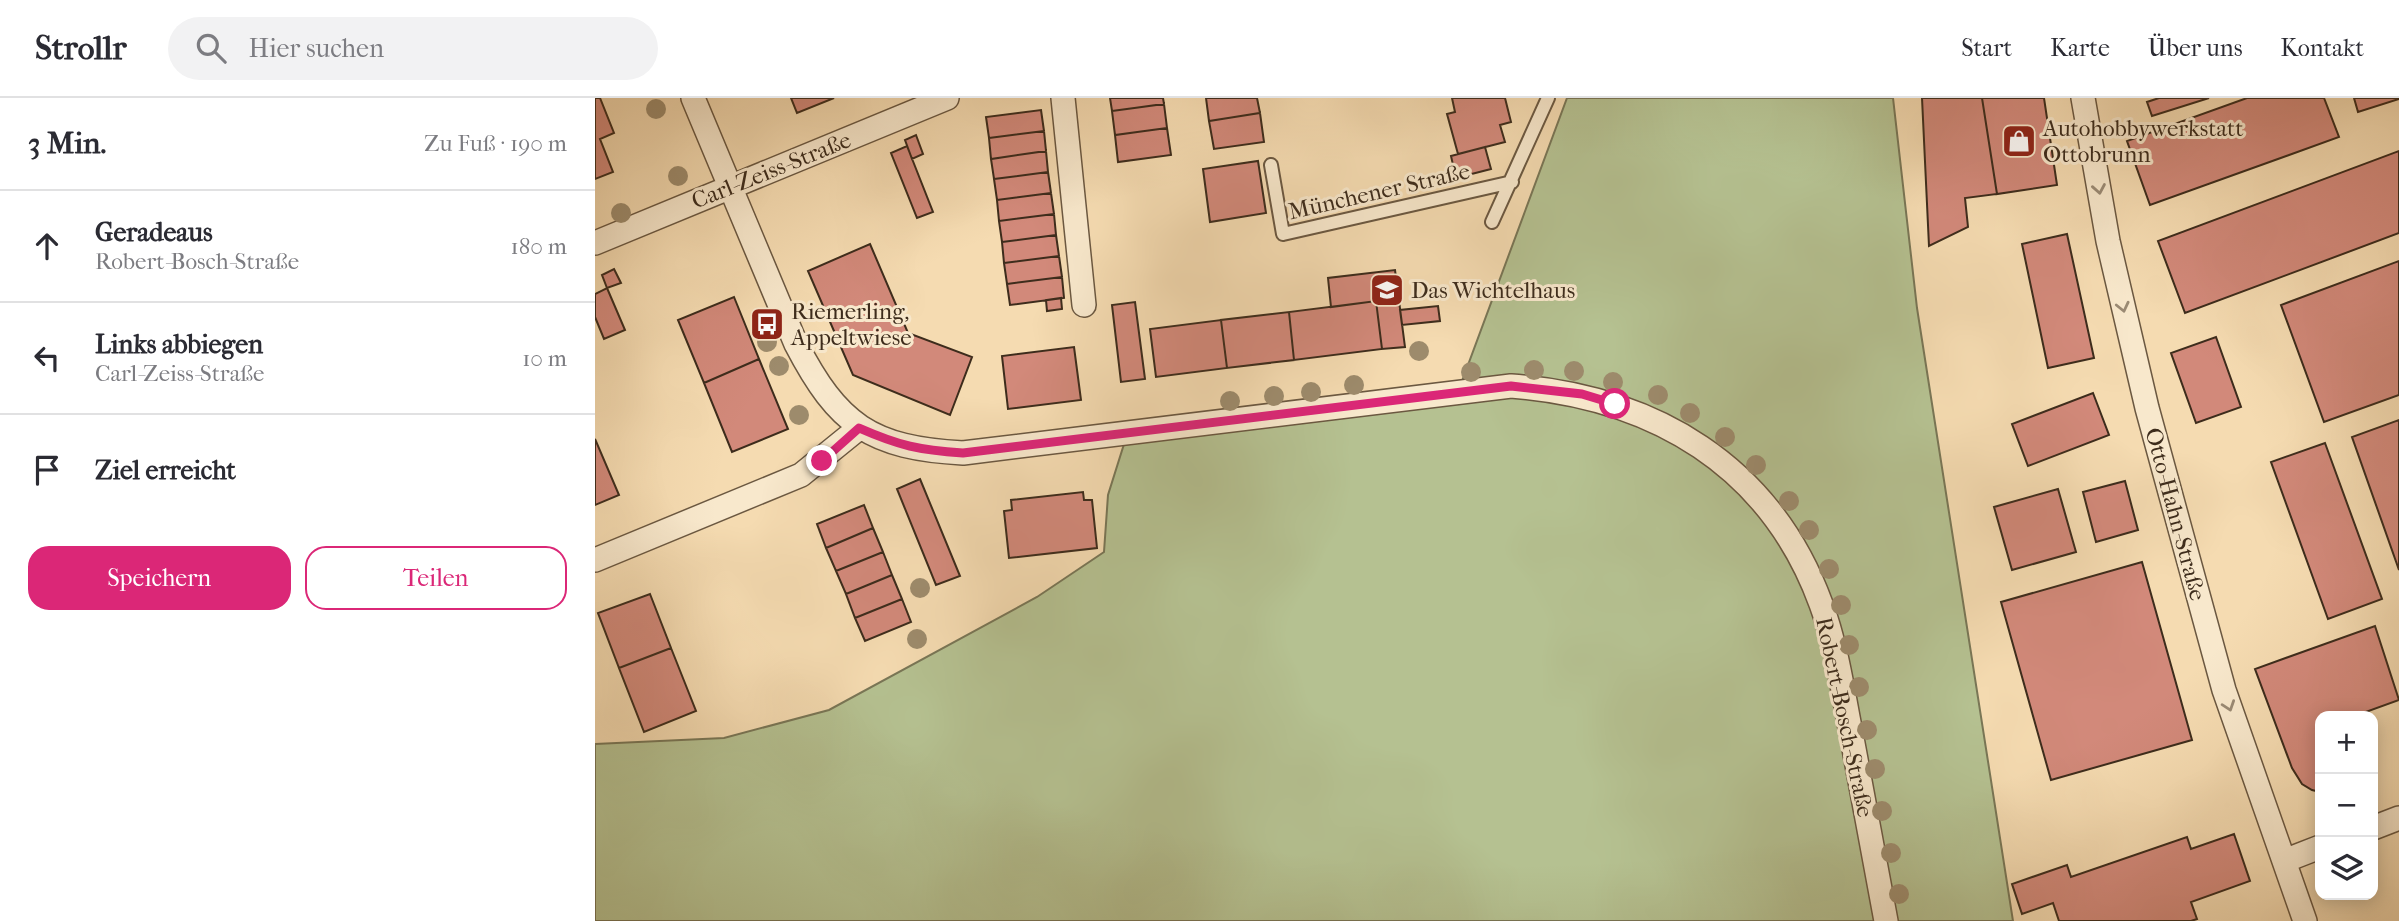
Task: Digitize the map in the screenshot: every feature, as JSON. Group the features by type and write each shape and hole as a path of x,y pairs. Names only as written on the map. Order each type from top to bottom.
{"street":[{"name":"Robert-Bosch-Straße","path":"693,98 796,344 814,378 838,410 859,428 893,443 921,451 963,453 1511,386 1582,394 1661,423 1723,463 1753,492 1782,528 1804,564 1821,604 1836,653 1886,921"},
{"name":"Carl-Zeiss-Straße","path":"595,243 947,98"},
{"path":"1063,98 1084,306"},
{"name":"Otto-Hahn-Straße","path":"2083,98 2108,241 2147,408 2224,690 2305,921"},
{"path":"595,559 801,475 859,428"},
{"path":"2378,826 2399,818"},
{"path":"2284,861 2315,849"}],"lane":[{"name":"Münchener Straße","path":"1492,222 1548,98"},
{"name":"Münchener Straße","path":"1271,165 1283,234 1512,182"}],"green space":[{"path":"1567,98 1893,98 1917,308 2013,921 595,921 595,744 724,738 829,710 1037,597 1104,552 1108,495 1125,441 1455,400"}],"building":[{"path":"595,98 600,98 614,133 600,139 613,172 595,179"},
{"path":"791,98 834,98 797,113"},
{"path":"1110,98 1163,98 1164,104 1112,111"},
{"path":"1206,98 1257,98 1260,113 1209,121"},
{"path":"1452,98 1505,98 1511,122 1500,125 1505,142 1458,154 1447,114 1455,112"},
{"path":"1922,98 1982,98 1997,194 1965,198 1968,227 1929,246"},
{"name":"Autohobbywerkstatt Ottobrunn","path":"1982,98 2044,98 2057,185 1997,194"},
{"path":"2159,98 2209,98 2152,116 2147,102"},
{"path":"2247,98 2324,98 2339,137 2150,205 2127,141"},
{"path":"2354,98 2399,98 2399,99 2358,112"},
{"path":"1164,104 1167,128 1115,135 1112,111"},
{"path":"1041,110 1044,131 989,138 986,117"},
{"path":"1260,113 1264,142 1214,149 1209,121"},
{"path":"1167,128 1171,155 1118,162 1115,135"},
{"path":"1044,131 1046,151 991,159 989,138"},
{"path":"916,135 923,154 912,159 905,140"},
{"path":"907,146 933,212 917,218 891,153"},
{"path":"1485,147 1491,169 1456,178 1451,156"},
{"path":"1046,151 1048,172 994,179 991,159"},
{"path":"2399,151 2399,233 2185,313 2158,241"},
{"path":"1258,161 1266,213 1210,222 1203,169"},
{"path":"1048,172 1051,193 997,200 994,179"},
{"path":"1051,193 1054,214 999,221 997,200"},
{"path":"1054,214 1056,235 1002,242 999,221"},
{"path":"2067,234 2094,358 2048,368 2022,244"},
{"path":"1056,235 1059,256 1004,263 1002,242"},
{"path":"870,244 908,333 972,357 950,415 853,375 808,271"},
{"path":"1059,256 1062,277 1007,284 1004,263"},
{"path":"2399,261 2399,395 2324,422 2281,305"},
{"path":"614,269 621,283 607,288 602,275"},
{"path":"1395,270 1405,347 1382,349 1376,301 1331,307 1328,278"},
{"path":"1062,277 1064,298 1010,305 1007,284"},
{"path":"607,288 625,330 604,339 595,317 595,294"},
{"path":"734,297 759,359 704,383 678,320"},
{"path":"1061,298 1062,309 1047,311 1046,300"},
{"path":"1376,301 1382,349 1294,360 1289,312"},
{"path":"1135,302 1145,379 1121,382 1112,305"},
{"path":"1438,306 1440,321 1402,325 1400,310"},
{"path":"1289,312 1294,360 1227,368 1221,320"},
{"path":"1221,320 1227,368 1156,377 1150,329"},
{"path":"2216,337 2241,407 2196,423 2171,353"},
{"path":"1074,347 1081,400 1008,409 1002,356"},
{"path":"759,359 788,429 732,452 704,383"},
{"path":"2093,393 2109,435 2028,466 2012,424"},
{"path":"2399,420 2399,570 2352,437"},
{"path":"595,439 619,495 595,505"},
{"path":"2325,443 2382,599 2328,619 2271,462"},
{"path":"920,479 960,576 936,585 897,489"},
{"path":"2125,481 2138,530 2096,542 2083,492"},
{"path":"2058,489 2076,552 2012,570 1994,507"},
{"path":"1083,492 1084,500 1092,500 1097,548 1009,558 1004,511 1012,510 1011,500"},
{"path":"864,505 873,528 826,548 817,524"},
{"path":"873,528 883,552 836,571 826,548"},
{"path":"883,552 892,575 846,594 836,571"},
{"path":"2142,562 2192,740 2051,780 2001,602"},
{"path":"892,575 902,599 855,618 846,594"},
{"path":"650,594 671,648 619,668 598,613"},
{"path":"902,599 911,622 865,641 855,618"},
{"path":"2375,626 2399,700 2368,711 2315,711 2315,791 2302,784 2292,768 2255,669"},
{"path":"671,648 696,711 644,732 619,668"},
{"path":"2234,834 2250,881 2191,902 2197,919 2191,921 2059,921 2053,903 2022,914 2012,884 2067,865 2071,877 2187,837 2191,849"}],"place":[{"name":"Autohobbywerkstatt Ottobrunn","path":"2019,141"},
{"name":"Das Wichtelhaus","path":"1387,290"},
{"name":"Riemerling, Appeltwiese","path":"767,324"}],"route":[{"path":"822,461 859,428 893,443 921,451 963,453 1511,386 1582,394 1615,404"}]}
